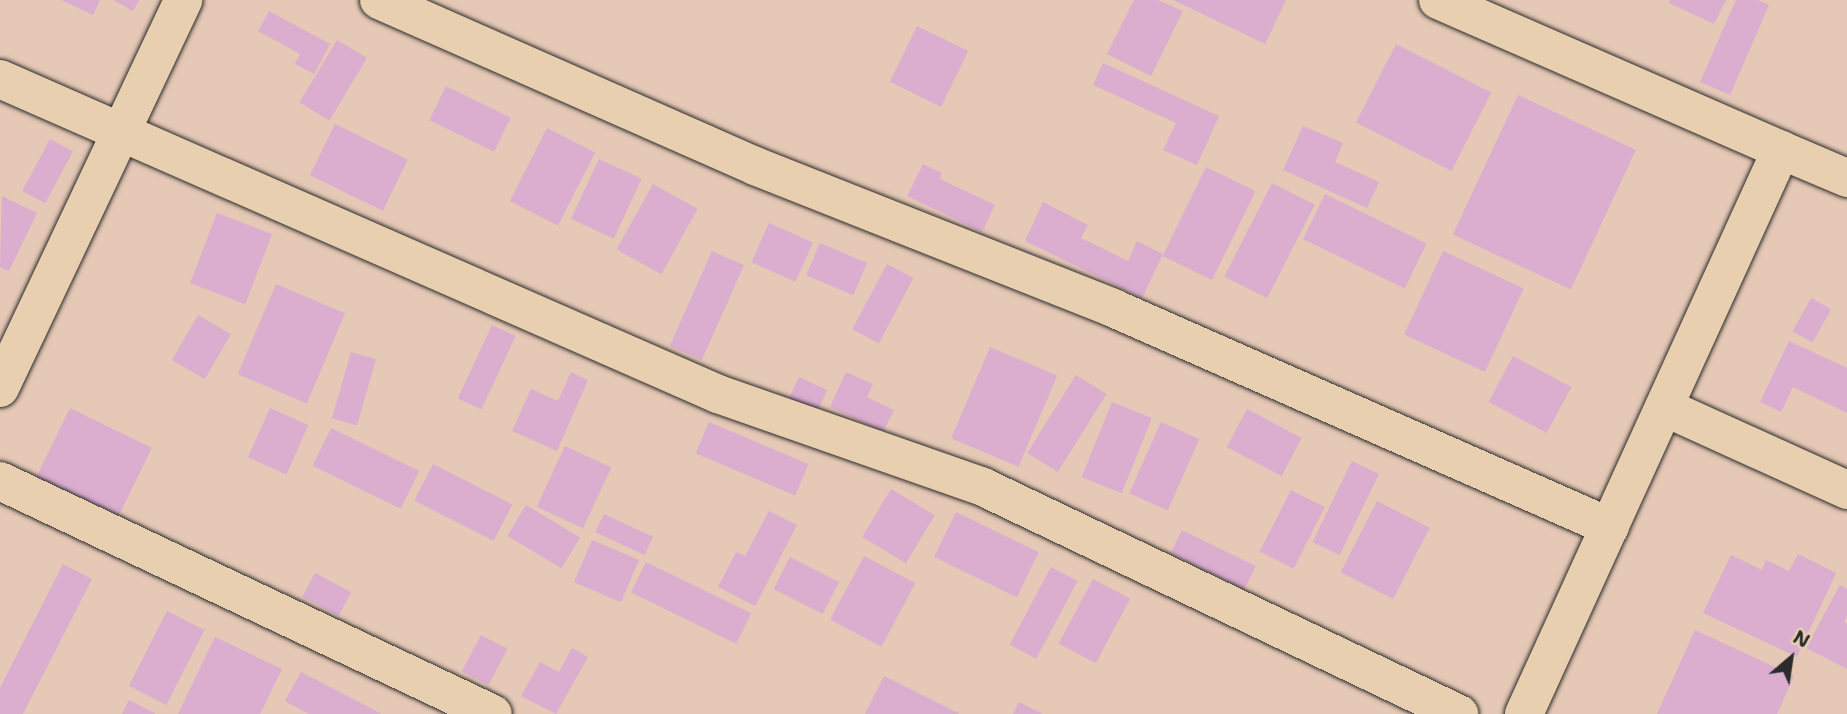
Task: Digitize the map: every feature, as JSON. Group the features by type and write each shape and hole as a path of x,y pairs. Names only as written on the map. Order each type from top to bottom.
{"street":[{"path":"0,388 183,0"},
{"path":"379,0 755,166 1113,308 1610,527"},
{"path":"1438,0 1847,178"},
{"path":"0,79 718,394 981,486 1458,714"},
{"path":"1524,714 1781,150"},
{"path":"1664,407 1847,490"},
{"path":"0,481 493,714"}],"building":[{"path":"61,0 100,0 93,15"},
{"path":"113,0 139,0 133,11"},
{"path":"1134,0 1158,0 1183,11 1151,76 1107,54"},
{"path":"1173,0 1286,0 1265,44"},
{"path":"1670,0 1726,0 1714,24 1669,3"},
{"path":"1736,0 1758,0 1769,5 1730,95 1700,82"},
{"path":"269,11 330,44 314,74 295,64 300,54 258,31"},
{"path":"917,26 968,51 941,107 890,82"},
{"path":"337,40 367,58 329,121 299,103"},
{"path":"1396,44 1491,93 1451,171 1356,122"},
{"path":"1103,63 1219,116 1197,165 1163,150 1176,123 1093,85"},
{"path":"446,86 511,118 494,152 429,120"},
{"path":"1518,95 1636,150 1571,290 1453,235"},
{"path":"335,124 408,160 383,211 310,175"},
{"path":"1303,126 1343,143 1335,162 1379,182 1367,208 1283,170"},
{"path":"547,128 595,153 558,226 510,201"},
{"path":"50,139 73,151 45,203 22,191"},
{"path":"599,159 642,179 614,239 571,219"},
{"path":"923,164 942,173 940,179 995,205 982,232 907,196"},
{"path":"1206,167 1255,191 1212,280 1163,256"},
{"path":"1272,183 1315,205 1267,298 1224,277"},
{"path":"653,184 698,209 661,274 617,250"},
{"path":"1325,194 1427,244 1405,288 1303,239"},
{"path":"2,196 37,213 9,271 0,267"},
{"path":"1043,202 1088,225 1081,238 1128,261 1137,241 1163,254 1142,298 1025,241"},
{"path":"217,213 272,234 245,304 190,283"},
{"path":"769,223 813,243 795,282 752,262"},
{"path":"820,243 867,263 853,295 806,275"},
{"path":"712,251 744,265 702,360 670,346"},
{"path":"1443,251 1524,289 1485,372 1404,334"},
{"path":"887,264 913,278 879,343 852,329"},
{"path":"276,284 345,313 307,404 238,374"},
{"path":"1811,298 1831,309 1813,342 1793,331"},
{"path":"198,315 231,334 205,379 172,360"},
{"path":"492,325 516,336 481,409 458,398"},
{"path":"1789,341 1847,368 1847,413 1793,387 1781,412 1760,402"},
{"path":"990,347 1057,376 1019,467 951,438"},
{"path":"351,352 376,359 357,425 332,418"},
{"path":"1513,356 1571,387 1547,433 1489,402"},
{"path":"571,372 588,380 557,451 512,431 531,389 558,401"},
{"path":"846,372 873,384 867,397 894,410 883,432 830,407"},
{"path":"1076,375 1107,394 1058,472 1027,453"},
{"path":"799,377 827,390 817,411 789,398"},
{"path":"1112,402 1152,418 1122,493 1082,477"},
{"path":"70,408 152,448 114,525 32,485"},
{"path":"270,408 308,425 286,474 248,457"},
{"path":"1247,409 1302,438 1282,476 1227,447"},
{"path":"709,422 808,464 795,495 696,453"},
{"path":"1161,422 1199,439 1168,510 1129,493"},
{"path":"331,428 419,471 401,509 313,466"},
{"path":"565,446 611,468 583,528 537,507"},
{"path":"1352,461 1379,474 1340,555 1313,542"},
{"path":"433,464 512,504 494,541 414,501"},
{"path":"891,489 935,515 906,563 862,537"},
{"path":"1291,490 1325,507 1294,569 1260,551"},
{"path":"1377,501 1430,528 1393,599 1341,572"},
{"path":"526,505 580,537 561,568 507,536"},
{"path":"769,511 797,525 755,606 718,587 736,552 745,556"},
{"path":"956,512 1039,552 1017,597 934,557"},
{"path":"604,514 653,537 644,555 596,532"},
{"path":"1182,530 1256,566 1244,589 1171,553"},
{"path":"592,540 639,560 621,602 574,582"},
{"path":"1798,554 1836,573 1797,657 1703,613 1731,555 1762,570 1766,560 1789,571"},
{"path":"864,556 915,583 881,647 830,620"},
{"path":"790,557 839,582 823,614 774,589"},
{"path":"646,562 751,613 736,644 631,593"},
{"path":"63,564 92,579 23,714 0,714 0,688"},
{"path":"1051,567 1077,581 1036,659 1010,645"},
{"path":"315,573 351,592 339,616 302,597"},
{"path":"1093,579 1130,599 1096,663 1059,643"},
{"path":"1840,585 1847,589 1847,616 1844,622 1847,623 1847,669 1806,648"},
{"path":"167,611 204,630 166,705 129,686"},
{"path":"1695,630 1794,676 1777,714 1657,714"},
{"path":"481,635 507,649 488,685 462,671"},
{"path":"215,637 282,669 260,714 178,714"},
{"path":"572,648 588,657 556,714 521,696 540,662 559,672"},
{"path":"301,672 382,714 309,714 285,701"},
{"path":"884,676 960,714 865,714"},
{"path":"129,700 156,714 122,714"},
{"path":"1019,702 1043,714 1013,714"}]}
